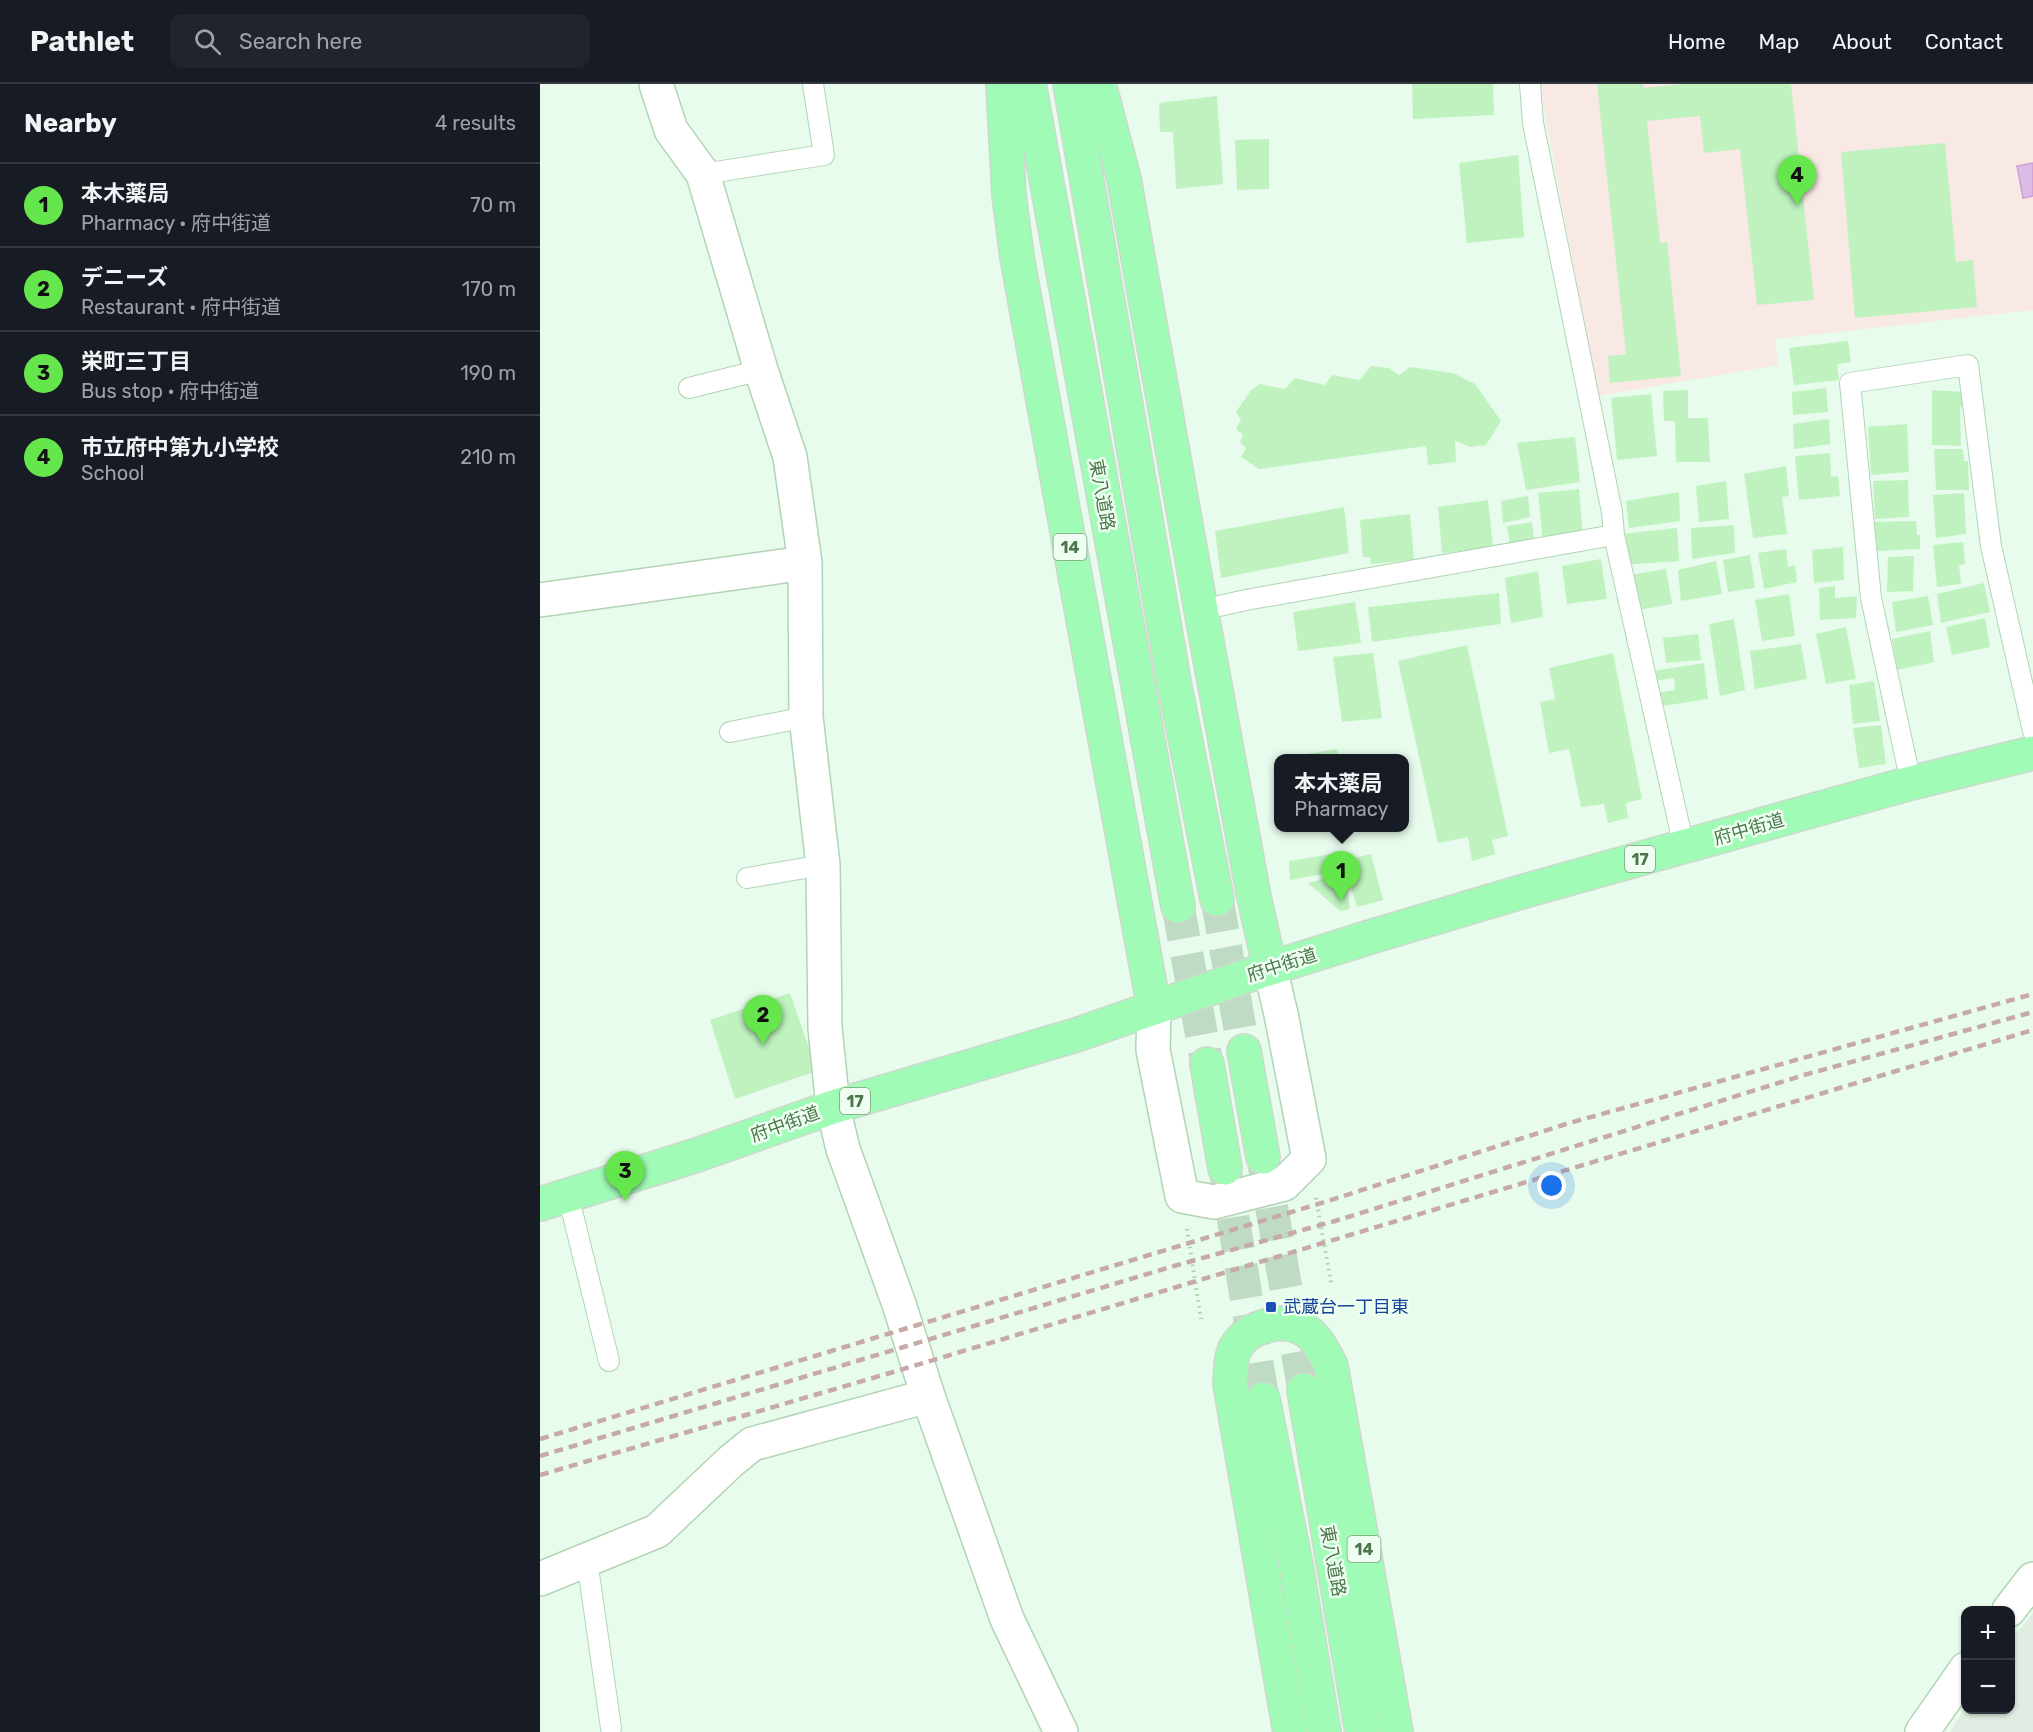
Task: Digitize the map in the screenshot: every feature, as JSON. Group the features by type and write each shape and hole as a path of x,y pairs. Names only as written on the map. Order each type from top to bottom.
{"main road":[{"name":"14","path":"1003,84 1009,195 1017,257 1154,1008"},
{"name":"東八道路","path":"1029,84 1178,906"},
{"path":"1070,84 1175,687 1217,899"},
{"path":"1099,84 1124,179 1254,897 1270,968"},
{"name":"府中街道","path":"554,1199 694,1156 833,1107 1076,1035 1270,968 1528,890 1911,783 2033,753"},
{"path":"1244,1052 1263,1157"},
{"path":"1207,1064 1225,1168"},
{"name":"14","path":"1290,1732 1230,1384 1231,1363 1242,1339 1269,1325 1285,1324 1303,1329 1311,1336 1331,1366 1396,1732"},
{"name":"東八道路","path":"1304,1390 1362,1732"},
{"name":"東八道路","path":"1263,1398 1296,1565 1324,1732"}],"street":[{"path":"656,84 671,130 703,174 761,370 790,457 805,563 806,717 823,865 825,1028 833,1107 843,1149 899,1304 928,1396 1007,1619 1061,1732"},
{"path":"540,600 805,563"},
{"path":"1154,1008 1153,1050 1182,1196 1215,1202 1284,1184 1309,1159 1270,968"},
{"path":"540,1579 657,1531 752,1444 928,1396"},
{"path":"2013,1606 2033,1579"},
{"path":"1922,1732 1961,1675"}],"lane":[{"path":"703,174 824,155 813,84"},
{"path":"1530,84 1533,123 1612,512 1614,536 1683,847"},
{"path":"1911,783 1870,598 1850,383 1968,365 1991,546 2033,731"},
{"path":"688,388 761,370"},
{"path":"1201,610 1246,600 1614,536"},
{"path":"730,732 806,717"},
{"path":"747,878 823,865"},
{"path":"554,1199 609,1361"},
{"path":"588,1560 611,1728"}],"path":[{"path":"1309,1159 1331,1283"},
{"path":"1182,1196 1202,1319"}],"shaded area":[{"path":"1541,84 2033,84 2033,310 1775,339 1778,365 1598,396"},
{"path":"2033,163 2033,196 2023,198 2017,166"},
{"path":"2033,1613 2033,1732 1950,1732 1961,1714 2015,1714 2015,1635"}],"building":[{"path":"1412,84 1493,84 1494,115 1413,119"},
{"path":"1597,84 1643,84 1644,88 1682,84 1791,84 1814,300 1757,305 1740,149 1704,153 1700,116 1647,121 1660,243 1667,242 1681,376 1610,383 1608,356 1626,354"},
{"path":"1217,96 1223,184 1176,189 1173,132 1160,132 1159,103"},
{"path":"1269,139 1269,189 1237,190 1235,140"},
{"path":"1945,143 1956,262 1973,260 1977,307 1855,318 1841,152"},
{"path":"1518,155 1524,237 1467,243 1459,163"},
{"path":"1848,341 1851,362 1837,364 1839,380 1794,385 1789,348"},
{"path":"1371,366 1389,368 1399,375 1410,367 1453,373 1475,384 1501,421 1486,445 1471,447 1455,441 1456,462 1428,465 1426,446 1259,469 1241,457 1246,448 1240,442 1243,435 1236,429 1241,419 1236,412 1251,390 1260,384 1285,389 1295,378 1325,385 1332,375 1360,380"},
{"path":"1826,388 1828,412 1793,415 1792,392"},
{"path":"1688,390 1688,418 1708,418 1710,462 1676,462 1675,421 1664,421 1663,391"},
{"path":"1932,390 1963,392 1963,407 1960,407 1961,446 1932,445"},
{"path":"1651,394 1657,456 1617,460 1611,398"},
{"path":"1829,419 1830,444 1794,449 1793,424"},
{"path":"1907,424 1909,472 1871,475 1868,427"},
{"path":"1575,437 1580,482 1526,490 1517,443"},
{"path":"1934,449 1963,449 1964,461 1968,461 1969,490 1936,490"},
{"path":"1830,453 1831,477 1838,476 1840,496 1799,500 1795,456"},
{"path":"1786,466 1789,496 1782,497 1787,534 1753,538 1744,474"},
{"path":"1908,480 1909,517 1875,519 1873,481"},
{"path":"1726,481 1729,519 1699,522 1696,486"},
{"path":"1579,489 1583,537 1543,543 1538,493"},
{"path":"1679,492 1680,521 1629,528 1626,501"},
{"path":"1964,493 1966,534 1936,538 1933,495"},
{"path":"1528,496 1530,517 1503,523 1501,501"},
{"path":"1488,500 1493,547 1442,553 1438,507"},
{"path":"1344,507 1349,553 1221,578 1215,531"},
{"path":"1410,514 1414,560 1371,564 1370,557 1363,557 1360,520"},
{"path":"1916,521 1917,535 1920,535 1920,549 1875,551 1874,522"},
{"path":"1532,522 1534,540 1510,546 1507,526"},
{"path":"1734,525 1735,553 1692,559 1691,528"},
{"path":"1677,528 1679,561 1624,565 1621,534"},
{"path":"1963,542 1965,564 1959,565 1961,584 1937,587 1933,545"},
{"path":"1843,547 1844,580 1814,583 1812,550"},
{"path":"1786,549 1788,567 1795,565 1797,582 1764,589 1758,553"},
{"path":"1750,555 1755,588 1728,592 1723,560"},
{"path":"1914,556 1913,591 1887,592 1888,557"},
{"path":"1601,559 1607,599 1567,604 1562,566"},
{"path":"1716,561 1722,594 1681,601 1678,570"},
{"path":"1666,569 1672,604 1634,611 1624,576"},
{"path":"1538,571 1543,617 1511,623 1505,578"},
{"path":"1984,583 1990,612 1941,623 1937,594"},
{"path":"1835,586 1835,598 1857,596 1856,618 1820,620 1819,588"},
{"path":"1499,593 1501,624 1372,642 1368,607"},
{"path":"1789,594 1795,636 1762,641 1755,600"},
{"path":"1928,596 1933,625 1896,632 1892,602"},
{"path":"1355,602 1361,643 1298,651 1293,612"},
{"path":"1985,618 1990,647 1952,655 1946,627"},
{"path":"1734,619 1745,690 1720,696 1709,624"},
{"path":"1846,627 1856,679 1826,684 1816,634"},
{"path":"1930,631 1934,662 1897,670 1892,639"},
{"path":"1698,634 1701,660 1666,663 1663,638"},
{"path":"1801,644 1807,679 1755,689 1750,651"},
{"path":"1467,645 1508,836 1492,840 1495,854 1472,861 1468,837 1438,843 1398,661"},
{"path":"1373,653 1382,718 1342,722 1333,657"},
{"path":"1613,653 1642,799 1626,803 1628,818 1608,823 1604,804 1581,807 1569,749 1549,753 1540,702 1555,699 1549,668"},
{"path":"1704,663 1708,699 1656,707 1656,693 1675,690 1674,678 1654,681 1653,671"},
{"path":"1874,681 1880,721 1853,724 1849,685"},
{"path":"1881,725 1886,764 1859,768 1853,728"},
{"path":"1337,749 1338,754 1306,754"},
{"path":"1339,853 1340,871 1290,880 1289,861"},
{"path":"1371,854 1383,900 1357,907 1343,861"},
{"path":"1345,873 1350,909 1340,911 1308,883"},
{"path":"790,993 817,1071 735,1099 710,1020"}],"tunnel":[{"path":"1217,899 1244,1051"},
{"path":"1178,906 1207,1064"},
{"path":"1263,1159 1304,1390"},
{"path":"1225,1169 1263,1399"}],"railway":[{"path":"540,1439 1328,1201 1566,1124 2033,994"},
{"path":"540,1456 1174,1266 1335,1221 1804,1075 2033,1012"},
{"path":"540,1475 890,1373 2033,1030"}],"place":[{"name":"市立府中第九小学校","path":"1797,205"},
{"name":"本木薬局","path":"1341,901"},
{"name":"デニーズ","path":"763,1045"},
{"name":"栄町三丁目","path":"625,1201"},
{"name":"武蔵台一丁目東","path":"1271,1307"}]}
